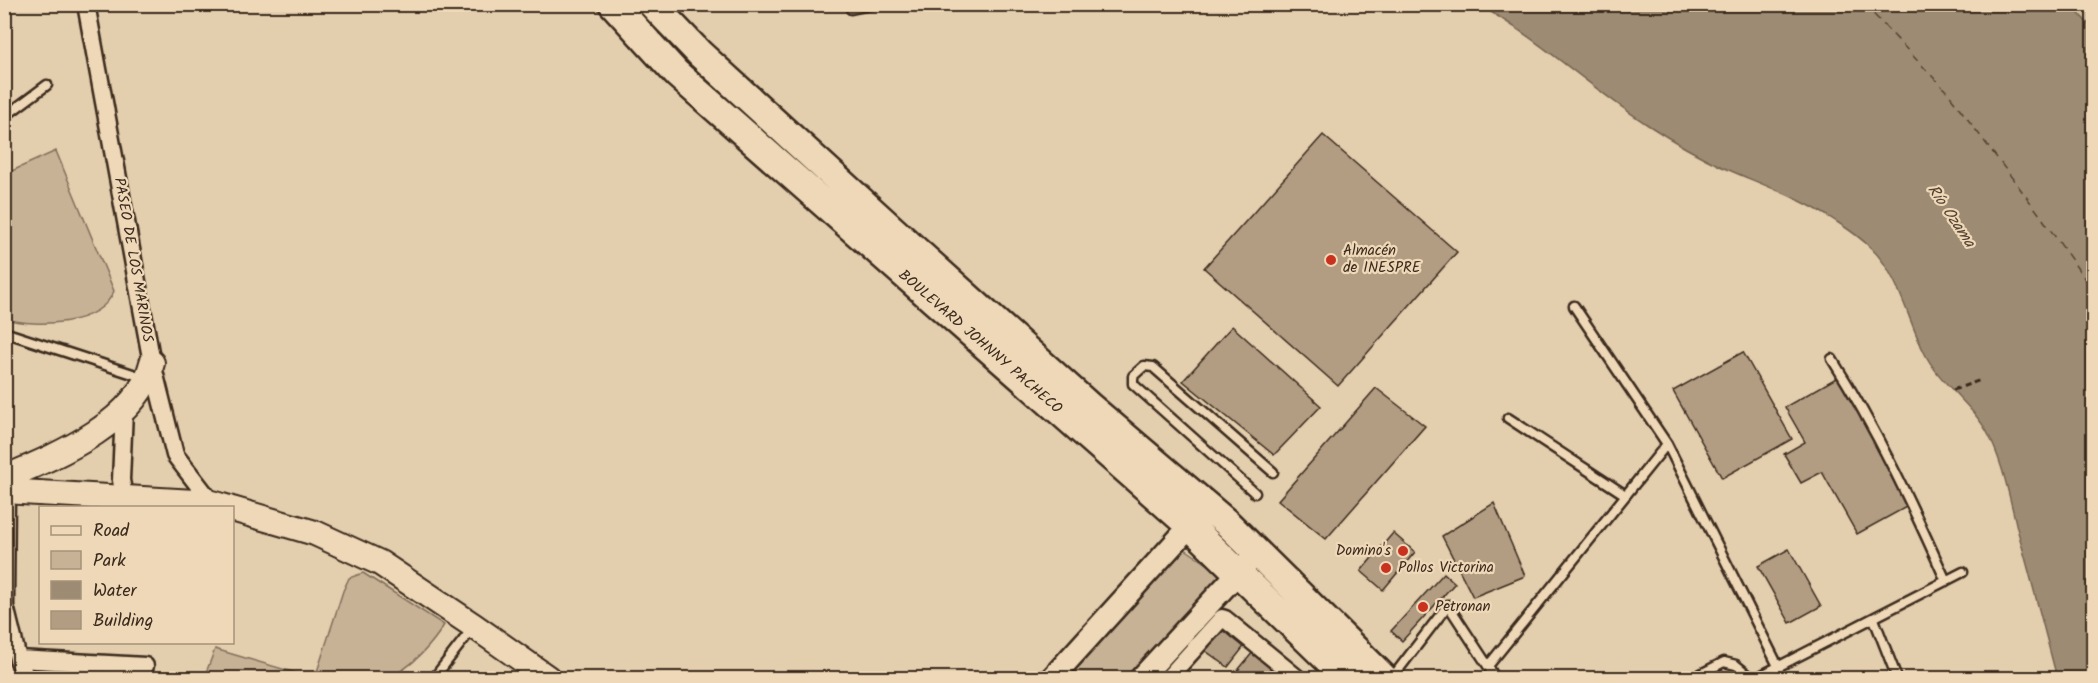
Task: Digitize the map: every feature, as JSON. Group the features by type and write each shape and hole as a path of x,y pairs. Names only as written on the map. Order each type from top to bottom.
{"main road":[{"name":"BOULEVARD JOHNNY PACHECO","path":"613,4 669,44 700,54 1089,406 1199,517 1238,572 1347,678"},
{"name":"BOULEVARD JOHNNY PACHECO","path":"652,4 669,44"},
{"path":"5,487 110,423 124,410 150,371"},
{"path":"5,487 225,506"},
{"path":"234,509 315,533 380,563 548,678"},
{"name":"BOULEVARD JOHNNY PACHECO","path":"1199,517 1228,524 1341,633 1384,678"}],"street":[{"name":"PASEO DE LOS MARINOS","path":"86,4 150,371 175,455 225,506"},
{"path":"124,410 121,480 124,497"},
{"path":"5,487 5,606 18,659 26,678"},
{"path":"1052,678 1199,517"},
{"path":"1141,678 1256,553"},
{"path":"1168,678 1222,618 1297,678"},
{"path":"18,659 145,666"}],"lane":[{"path":"851,9 875,4"},
{"path":"4,117 47,86"},
{"path":"1574,306 1666,444 1779,668"},
{"path":"4,332 150,371"},
{"path":"1832,359 1886,454 1946,581"},
{"path":"1255,493 1133,384 1133,376 1144,366 1153,367 1273,471"},
{"path":"1508,418 1624,494"},
{"path":"1488,666 1666,444"},
{"path":"1693,678 1724,662 1736,665 1754,678 1779,668 1963,572"},
{"path":"1392,678 1448,605 1495,678"},
{"path":"1874,619 1897,678"},
{"path":"434,678 474,626"}],"path":[{"path":"1953,390 1981,380"}],"shaded area":[{"path":"2071,5 2093,5 2093,30"}],"green space":[{"path":"56,151 114,291 106,303 95,312 66,322 33,323 5,319 5,174"},
{"path":"1182,547 1222,574 1127,678 1058,678"},
{"path":"363,573 444,625 421,655 398,673 362,680 315,678 343,591 349,578"},
{"path":"215,649 313,678 204,678"}],"water":[{"name":"Río Ozama","path":"1479,5 2071,5 2094,30 2093,678 2057,678 2006,484 1992,442 1977,418 1931,364 1918,339 1896,284 1881,259 1871,248 1824,213 1722,167 1666,136 1626,110 1523,33"}],"building":[{"name":"Almacén de INESPRE","path":"1323,135 1457,252 1338,386 1204,268"},
{"path":"1232,326 1321,406 1274,455 1183,381"},
{"path":"1743,352 1792,439 1722,478 1673,391"},
{"path":"1838,377 1910,505 1857,534 1822,472 1801,483 1784,454 1805,442 1785,407"},
{"path":"1376,388 1425,426 1326,539 1278,500"},
{"path":"1494,503 1525,576 1473,597 1442,536"},
{"path":"1393,533 1415,552 1383,590 1361,571"},
{"path":"1789,549 1821,606 1790,623 1758,566"},
{"name":"Petronan","path":"1444,573 1455,583 1402,641 1391,631"},
{"path":"1221,625 1246,644 1228,667 1203,649"},
{"path":"1253,652 1284,678 1239,678 1234,675"}],"ferry route":[{"path":"1864,4 1948,93 2040,215 2094,292"}],"place":[{"name":"Almacén de INESPRE","path":"1331,260"},
{"name":"Domino's","path":"1403,551"},
{"name":"Pollos Victorina","path":"1386,568"},
{"name":"Petronan","path":"1423,607"}]}
